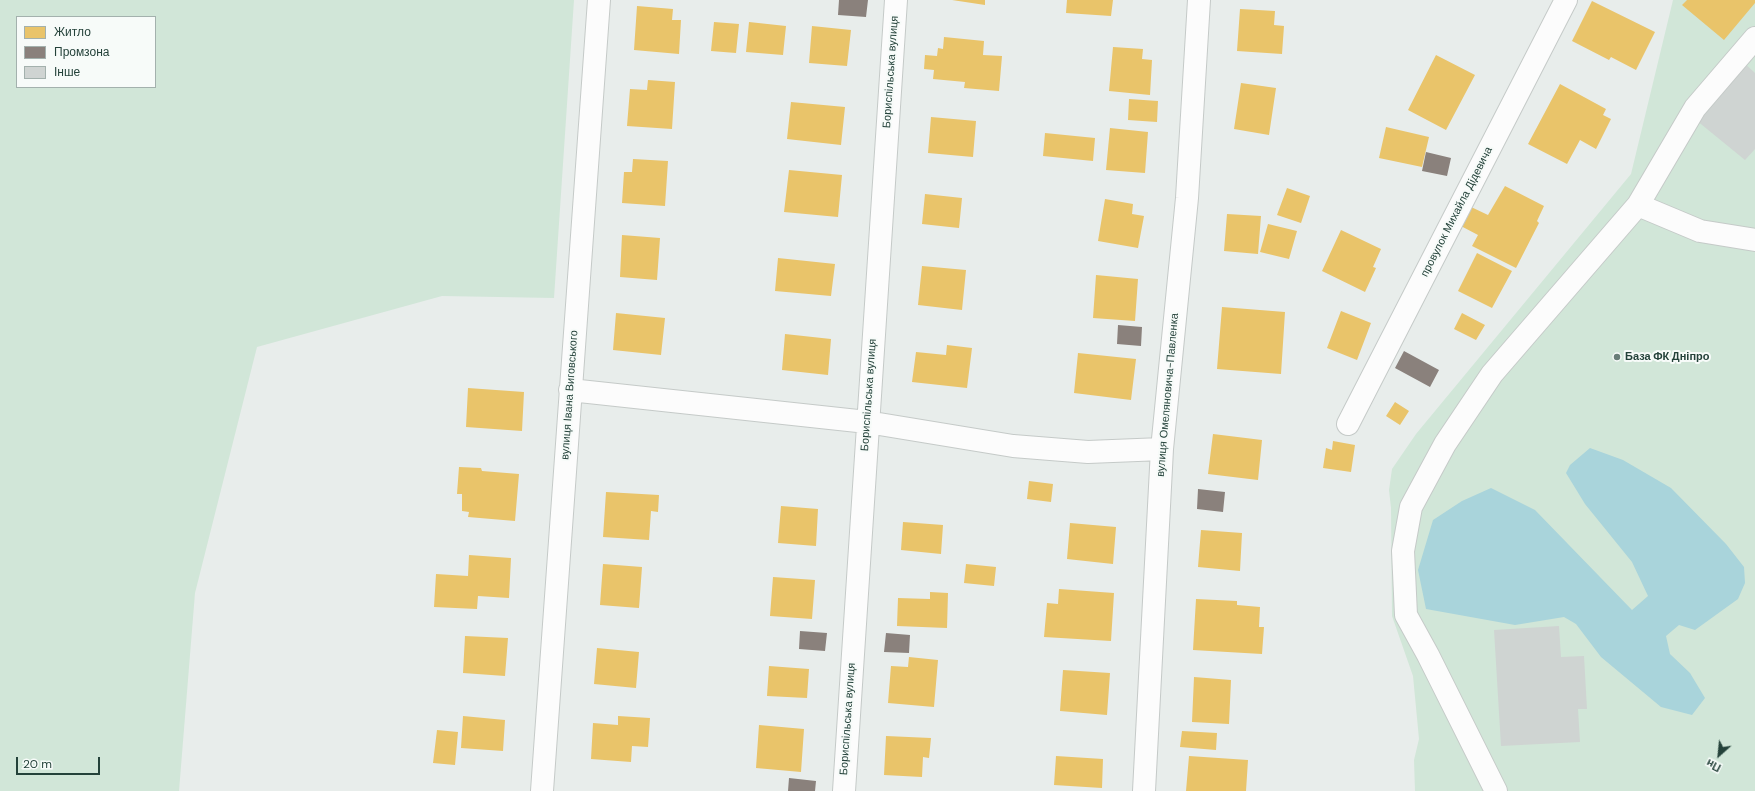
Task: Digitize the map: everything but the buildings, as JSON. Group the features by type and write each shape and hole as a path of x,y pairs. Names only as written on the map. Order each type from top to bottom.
{"street":[{"name":"вулиця Івана Виговського","path":"542,791 599,0"},
{"name":"Бориспільська вулиця","path":"844,791 867,422 896,0"},
{"name":"вулиця Омеляновича-Павленка","path":"1144,791 1162,448 1187,198 1198,0"},
{"name":"провулок Михайла Дідевича","path":"1348,424 1566,0"},
{"path":"1496,791 1428,655 1406,615 1403,551 1411,507 1444,444 1492,374 1638,205 1695,108 1755,38"},
{"path":"1638,205 1700,231 1755,240"},
{"path":"570,390 867,422 1020,446 1088,452 1162,448"}],"green space":[{"path":"0,0 574,0 554,298 442,296 257,347 195,593 179,791 0,791"},
{"name":"База ФК Дніпро","path":"1673,0 1755,0 1755,791 1415,791 1414,760 1419,739 1413,676 1392,616 1391,508 1389,490 1392,469 1416,434 1631,174"}],"water":[{"path":"1590,448 1623,460 1671,488 1726,544 1744,567 1745,583 1738,599 1695,630 1679,625 1666,636 1670,654 1690,673 1705,698 1692,715 1661,707 1601,657 1576,624 1564,617 1515,625 1426,609 1418,570 1433,520 1462,501 1491,488 1535,510 1632,610 1648,596 1632,562 1585,504 1566,473 1570,465"}],"place":[{"name":"База ФК Дніпро","path":"1617,357"}]}
